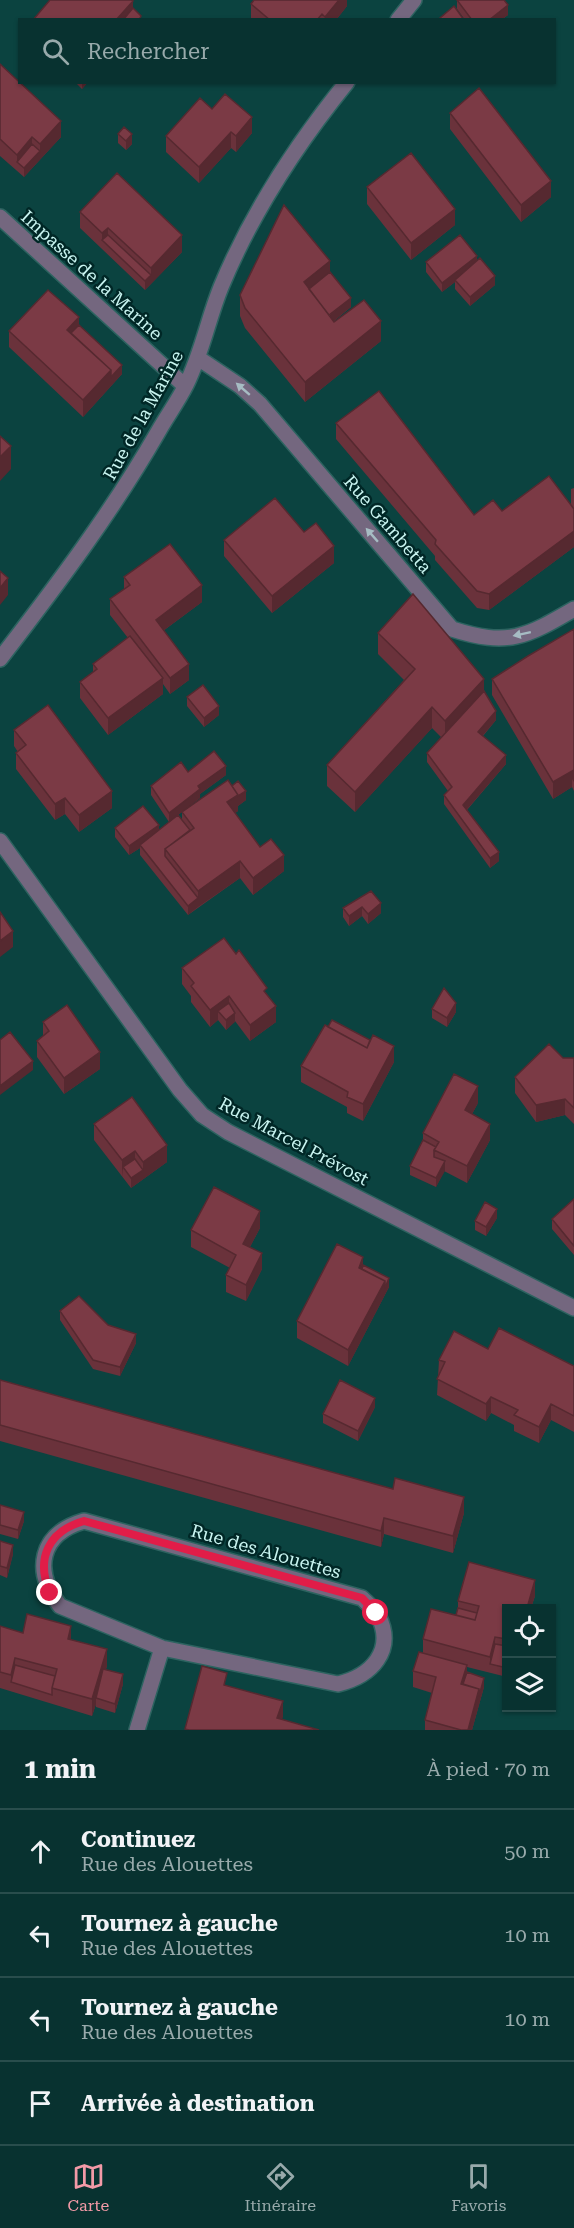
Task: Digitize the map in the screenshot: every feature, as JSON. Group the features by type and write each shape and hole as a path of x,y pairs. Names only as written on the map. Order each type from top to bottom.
{"street":[{"path":"400,18 414,0"},
{"name":"Rue de la Marine","path":"0,659 97,531 127,486 185,386 198,358 220,288 271,186 345,84"},
{"name":"Impasse de la Marine","path":"0,217 185,386"},
{"name":"Rue Gambetta","path":"198,358 240,386 260,404 452,629 479,637 503,639 534,632 574,609"},
{"name":"Rue Marcel Prévost","path":"0,841 180,1090 202,1115 228,1132 574,1308"},
{"name":"Rue des Alouettes","path":"84,1521 362,1598 376,1613 382,1627 383,1642 379,1658 369,1671 355,1680 338,1684 162,1648 60,1606 50,1593 44,1579 44,1562 48,1546 59,1533 69,1525 84,1521"},
{"path":"137,1730 162,1648"}],"building":[{"path":"50,0 133,1 118,18 35,18"},
{"path":"254,0 339,0 325,17 322,14 319,18 268,18 251,4"},
{"path":"457,0 504,0 508,5 492,18 470,18"},
{"path":"454,6 463,18 440,18"},
{"path":"133,8 141,16 140,18 125,18"},
{"path":"0,64 18,81 18,84 21,84 61,121 40,144 32,137 17,155 0,139"},
{"path":"479,88 551,181 521,205 450,113"},
{"path":"225,94 252,117 236,136 231,132 199,167 166,136 200,98 212,109"},
{"path":"124,127 132,134 126,141 118,134"},
{"path":"32,144 40,151 24,168 17,162"},
{"path":"411,153 455,209 411,243 367,187"},
{"path":"117,173 182,235 151,268 108,228 102,233 80,212"},
{"path":"284,205 330,261 304,282 334,322 364,300 381,321 305,382 245,308 240,295"},
{"path":"108,235 151,275 145,281 102,240"},
{"path":"460,235 477,256 442,283 426,262"},
{"path":"480,258 495,276 470,297 455,280"},
{"path":"330,272 351,298 329,315 309,289"},
{"path":"48,290 79,317 67,330 111,370 83,400 9,331"},
{"path":"79,325 122,365 111,377 111,370 71,333"},
{"path":"379,391 474,515 493,500 502,511 549,476 574,509 574,531 489,594 477,591 435,544 436,540 336,423"},
{"path":"0,436 11,446 0,457"},
{"path":"275,498 304,532 316,523 334,546 272,596 224,540"},
{"path":"170,544 202,585 156,620 189,664 170,678 110,599 130,585 124,577"},
{"path":"0,571 8,578 0,588"},
{"path":"413,594 484,679 445,721 432,707 355,792 327,765 415,669 378,633"},
{"path":"574,629 574,770 553,782 492,679"},
{"path":"130,636 163,678 108,718 80,682 97,669 93,664"},
{"path":"203,685 219,706 204,718 187,697"},
{"path":"484,691 496,711 478,732 506,755 463,805 499,852 490,858 444,795 452,787 427,753"},
{"path":"48,705 112,791 79,815 65,798 55,804 16,753 26,745 14,730"},
{"path":"214,751 226,766 198,786 200,789 169,813 151,786 181,762 188,772"},
{"path":"228,780 238,795 227,802 260,847 271,839 284,855 253,878 240,861 198,891 165,849 194,828 182,812"},
{"path":"238,781 246,791 238,796 232,786"},
{"path":"143,806 159,825 129,846 115,828"},
{"path":"178,815 190,830 165,849 165,856 198,898 188,906 140,845"},
{"path":"371,891 381,903 368,914 362,907 349,916 343,908"},
{"path":"0,912 13,931 0,941"},
{"path":"224,938 236,954 239,950 267,988 264,991 276,1006 250,1025 229,996 210,1010 191,986 194,983 182,968"},
{"path":"444,988 456,1003 447,1018 432,1009"},
{"path":"229,1003 235,1013 226,1020 218,1011"},
{"path":"67,1005 100,1052 64,1078 37,1041 49,1031 43,1022"},
{"path":"332,1020 370,1040 367,1048 328,1027"},
{"path":"325,1025 367,1048 373,1035 394,1046 363,1104 347,1097 348,1092 301,1066"},
{"path":"10,1032 33,1061 0,1086 0,1040"},
{"path":"549,1044 563,1058 574,1058 574,1108 565,1099 536,1105 515,1077"},
{"path":"454,1074 478,1086 465,1110 490,1124 467,1166 434,1150 439,1142 423,1133"},
{"path":"132,1097 167,1145 143,1162 135,1151 122,1160 94,1124"},
{"path":"423,1140 436,1147 434,1157 445,1161 436,1178 410,1166"},
{"path":"135,1159 143,1170 131,1178 123,1167"},
{"path":"214,1187 260,1211 243,1244 262,1253 246,1285 226,1275 236,1255 191,1230"},
{"path":"574,1199 574,1246 552,1219"},
{"path":"485,1202 497,1209 486,1227 475,1221"},
{"path":"337,1244 363,1257 359,1268 385,1281 348,1350 297,1321"},
{"path":"363,1265 389,1278 385,1288 385,1281 362,1269"},
{"path":"79,1296 108,1325 136,1334 120,1367 93,1360 60,1311"},
{"path":"499,1328 574,1366 574,1416 551,1404 539,1427 514,1415 518,1410 491,1397 486,1404 437,1379 445,1362 439,1360 454,1331 488,1349"},
{"path":"0,1380 393,1489 395,1478 464,1497 453,1536 384,1518 381,1531 0,1425"},
{"path":"340,1380 375,1398 358,1431 323,1414"},
{"path":"0,1505 24,1512 18,1530 0,1525"},
{"path":"0,1541 13,1545 7,1568 0,1566"},
{"path":"469,1562 535,1580 528,1604 502,1604 502,1638 495,1637 490,1657 423,1639 431,1609 475,1620 479,1606 458,1601"},
{"path":"458,1608 477,1613 475,1620 456,1615"},
{"path":"27,1614 71,1626 68,1639 107,1649 92,1699 52,1688 57,1669 15,1658 11,1675 0,1672 0,1626 23,1633"},
{"path":"495,1644 502,1645 502,1667 490,1664"},
{"path":"419,1652 467,1665 461,1684 479,1689 468,1730 425,1720 436,1677 413,1671"},
{"path":"15,1665 55,1676 52,1695 11,1682"},
{"path":"202,1666 227,1673 224,1685 283,1701 277,1718 319,1730 185,1729"},
{"path":"103,1669 123,1674 115,1704 96,1698"},
{"path":"467,1672 484,1678 479,1696 479,1689 463,1684"}],"route":[{"path":"50,1593 44,1579 44,1562 48,1546 69,1525 84,1521 362,1598 376,1613"}]}
